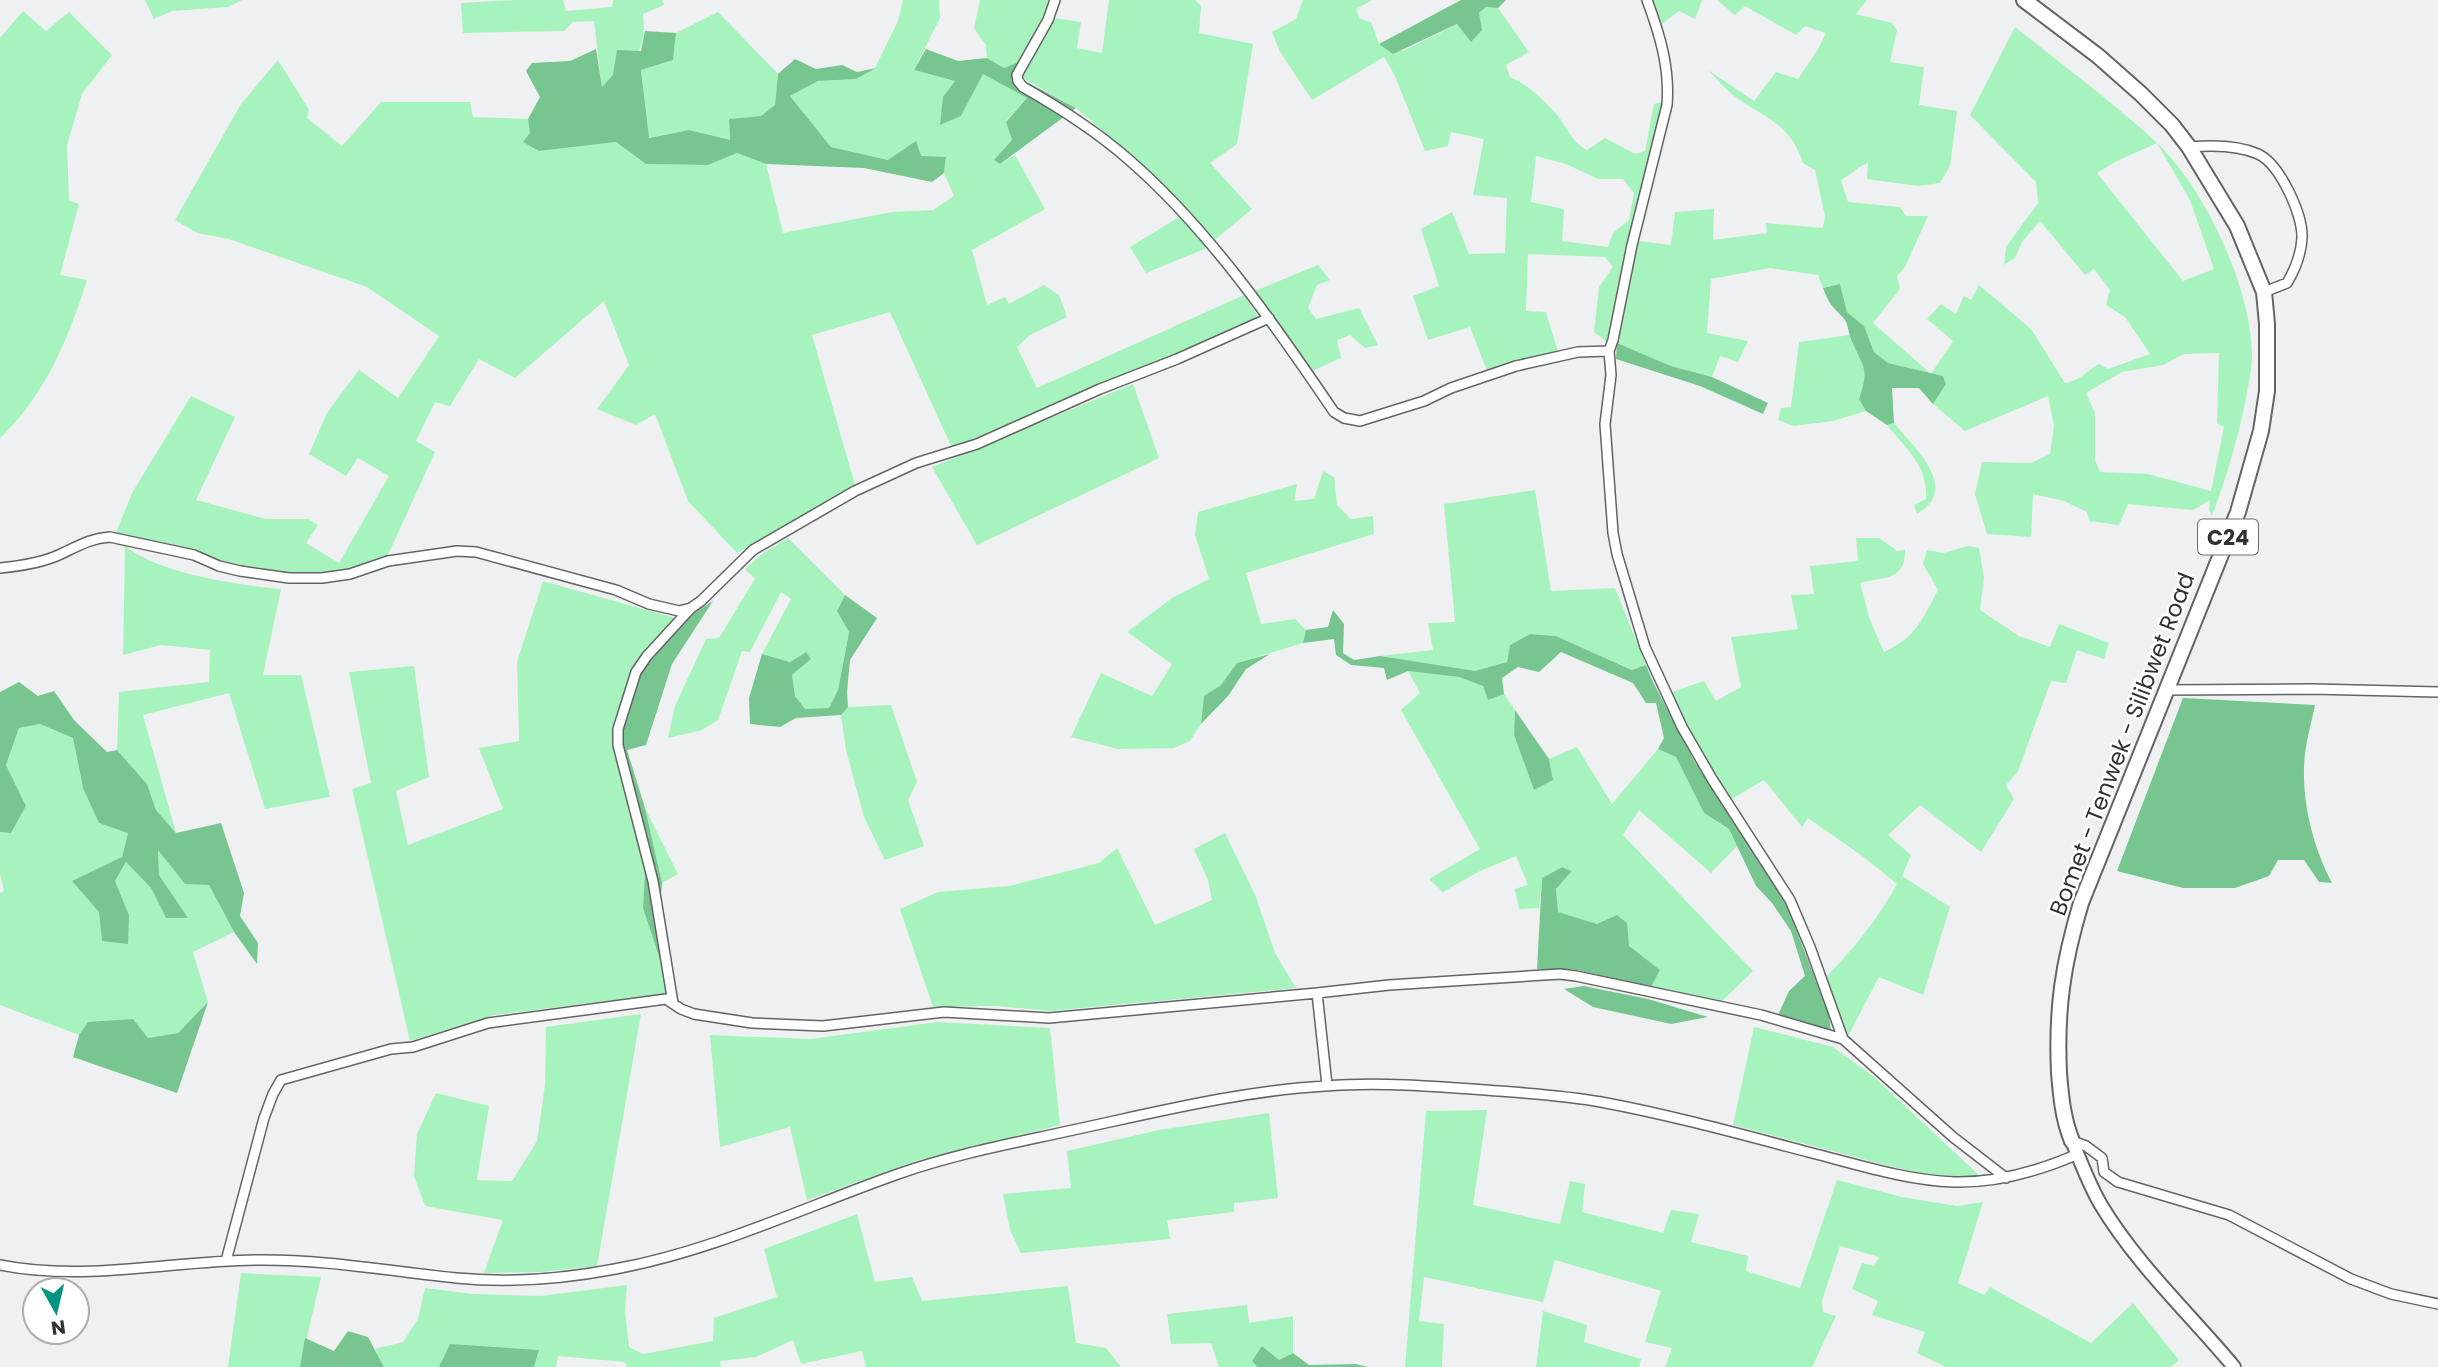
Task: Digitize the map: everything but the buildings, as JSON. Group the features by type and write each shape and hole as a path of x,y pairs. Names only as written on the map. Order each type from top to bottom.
{"main road":[{"name":"Bomet - Tenwek - Silibwet Road","path":"2024,0 2098,56 2141,94 2189,147 2236,226 2264,292 2269,356 2267,391 2254,461 2238,512 2081,903 2068,945 2057,1028 2061,1103 2075,1147"},
{"name":"C24","path":"2075,1147 2100,1203 2124,1240 2234,1367"}],"street":[{"path":"1055,0 1048,20 1017,75 1018,81 1023,87 1065,111 1129,159 1162,191 1269,318 1334,412 1344,418 1360,421 1424,401 1451,388 1516,366 1578,352 1609,351"},
{"path":"1647,0 1663,45 1667,105 1609,351 1611,375 1605,441 1617,554 1645,647 1669,704 1712,779 1790,900 1843,1039"},
{"path":"2189,147 2212,145 2260,155 2283,178 2302,234 2299,260 2287,283 2264,292"},
{"path":"673,1003 653,881 618,745 618,729 636,672 647,656 691,608 753,550 855,491 916,463 977,444 1269,318"},
{"path":"0,568 36,563 83,542 110,537 194,555 240,571 289,578 341,575 369,569 388,561 443,552 476,552 616,590 649,604 674,610 691,608"},
{"path":"2166,690 2438,692"},
{"path":"226,1261 264,1118 272,1094 281,1080 391,1049 413,1047 488,1023 666,999 694,1014 752,1023 823,1026 944,1012 1049,1018 1434,981 1560,974 1761,1015 1843,1039 1953,1138 2006,1178"},
{"path":"1317,993 1326,1086"},
{"path":"0,1265 52,1273 226,1261 309,1261 491,1280 577,1276 668,1258 715,1244 903,1172 974,1152 1245,1094 1326,1086 1386,1084 1533,1093 1600,1102 1735,1132 1888,1173 1921,1179 1959,1182 2006,1178 2051,1166 2075,1147 2086,1146 2102,1158 2104,1172 2118,1182 2229,1215 2351,1279 2391,1294 2438,1304"}],"green space":[{"path":"145,0 242,0 228,7 172,11 154,19"},
{"path":"563,0 566,11 612,7 613,0 662,0 664,5 643,14 644,29 639,50 602,88 594,21 573,22 564,31 463,33 461,3"},
{"path":"903,0 939,0 940,18 914,70 955,81 940,125 961,116 983,73 1027,98 1006,121 1012,140 1000,164 1015,155 1045,209 972,250 987,305 1005,297 1009,304 1044,285 1059,295 1067,317 1030,335 1017,347 1037,388 1244,295 1259,318 952,448 890,312 812,335 855,485 737,553 688,501 655,414 636,425 597,409 629,365 604,301 515,378 479,359 450,406 435,402 416,441 435,452 387,557 355,570 298,576 267,573 221,563 169,543 126,547 159,564 200,577 281,589 263,675 301,675 330,797 265,809 229,693 143,715 176,833 156,810 147,784 117,750 119,692 209,682 210,650 161,645 123,655 125,547 112,543 132,493 191,396 235,417 196,500 266,519 308,519 318,525 306,543 339,563 389,476 358,458 346,476 309,454 327,413 359,370 398,398 439,336 367,287 229,239 197,233 175,220 241,104 278,60 309,110 307,118 342,146 381,102 470,102 473,117 528,119 530,133 539,151 616,142 646,164 708,165 737,153 766,164 783,233 892,212 933,210 954,196 944,173 946,157 888,160 831,147 790,96 818,81 856,79 875,68 898,21"},
{"path":"980,0 1059,0 1054,18 1081,22 1077,48 1102,53 1109,0 1195,0 1201,6 1199,33 1253,44 1237,144 1210,163 1252,209 1204,249 1146,273 1130,247 1189,211 1149,171 1076,108 987,58 986,45 974,28"},
{"path":"1303,0 1372,0 1356,9 1360,19 1371,22 1379,44 1403,51 1458,24 1471,42 1479,13 1486,7 1498,8 1529,52 1506,65 1510,77 1524,84 1542,99 1558,116 1573,139 1587,150 1605,138 1635,154 1645,151 1654,104 1662,102 1607,342 1594,332 1599,287 1613,267 1605,257 1528,254 1526,311 1546,312 1558,352 1487,371 1470,327 1428,340 1413,296 1439,286 1421,229 1452,212 1469,254 1505,253 1507,198 1473,195 1484,139 1451,132 1448,146 1425,151 1394,74 1384,57 1312,100 1279,50 1272,32 1296,19","holes":["1536,156 1566,164 1598,179 1623,179 1634,193 1629,220 1613,233 1608,247 1562,241 1564,209 1531,202"]},
{"path":"1461,0 1506,0 1498,8 1486,7 1479,13 1482,30 1471,42 1457,24 1393,54 1379,44"},
{"path":"1653,0 1702,0 1695,19 1679,11 1661,25"},
{"path":"1717,0 1867,0 1856,14 1892,23 1897,30 1890,62 1924,67 1919,105 1957,111 1950,166 1940,183 1918,186 1867,179 1868,163 1841,180 1848,202 1900,207 1906,216 1928,216 1905,267 1897,276 1900,289 1873,323 1930,373 1888,363 1874,352 1864,326 1847,312 1840,284 1823,288 1818,275 1770,268 1711,279 1707,333 1748,341 1738,362 1720,356 1712,377 1671,366 1617,343 1638,241 1671,245 1675,212 1714,209 1713,240 1767,233 1766,223 1823,228 1825,216 1815,170 1803,163 1798,150 1784,131 1733,95 1708,70 1754,101 1776,72 1798,79 1826,33 1805,26 1796,35 1745,6 1735,15"},
{"path":"23,11 46,31 69,12 112,55 82,94 67,145 69,200 79,204 60,275 87,280 72,323 43,385 0,438 0,38"},
{"path":"718,12 778,74 776,105 761,116 729,119 730,141 689,130 648,138 641,70 673,60 676,33"},
{"path":"2015,27 2157,143 2192,185 2222,241 2244,301 2250,329 2252,366 2244,409 2228,470 2212,516 2209,510 2210,500 2193,510 2128,504 2119,525 2089,521 2087,512 2064,501 2033,494 2031,537 1987,534 1975,494 1982,462 2031,463 2050,454 2054,426 2048,396 1965,431 1933,404 1946,384 1943,376 1931,373 1953,341 1927,319 1941,304 1956,314 1964,296 1971,300 1979,285 2031,329 2065,383 2079,378 2099,364 2108,369 2150,354 2125,317 2106,305 2110,290 2094,269 2085,275 2040,221 2022,242 2015,258 2004,265 2006,247 2038,203 2036,182 1970,115","holes":["2157,143 2190,200 2214,269 2183,281 2097,173","2219,353 2217,423 2224,427 2211,491 2148,474 2100,472 2095,460 2095,413 2086,393 2122,372 2163,365 2184,354"]},
{"path":"645,31 676,33 673,60 641,70 649,138 689,130 730,140 729,119 761,116 775,105 778,74 795,59 816,69 842,65 857,72 876,68 856,79 818,81 790,96 831,147 888,160 916,141 921,156 946,157 944,173 932,182 864,168 766,164 737,153 708,165 646,164 616,142 539,151 523,142 530,133 528,119 540,97 526,71 532,63 570,61 596,49 602,87 613,75 617,50 641,51"},
{"path":"926,49 958,61 987,58 1004,68 1021,61 1023,80 1076,108 1000,164 994,160 1012,140 1006,122 1027,98 983,74 961,116 940,125 943,97 955,81 914,70"},
{"path":"1318,265 1330,280 1317,285 1308,308 1316,319 1359,308 1378,345 1365,348 1350,335 1337,340 1341,358 1312,371 1288,343 1255,291"},
{"path":"1840,284 1847,312 1864,326 1874,352 1888,363 1943,376 1946,384 1933,404 1919,388 1892,388 1894,423 1887,425 1866,411 1859,399 1863,388 1863,366 1846,322 1830,303 1823,288"},
{"path":"1850,335 1864,366 1864,381 1859,399 1866,411 1833,421 1794,426 1778,420 1781,408 1791,407 1799,342"},
{"path":"1617,343 1671,366 1712,377 1768,403 1763,414 1700,386 1616,359"},
{"path":"1133,384 1159,458 977,545 932,467"},
{"path":"1894,423 1922,456 1935,481 1935,492 1930,504 1917,514 1914,505 1926,499 1924,477 1915,459 1887,425"},
{"path":"1323,471 1334,477 1337,505 1351,519 1373,516 1374,534 1246,573 1261,624 1295,619 1306,630 1303,643 1237,663 1221,685 1204,697 1201,724 1190,741 1174,748 1118,749 1071,737 1101,673 1152,696 1172,664 1127,632 1172,598 1209,579 1195,535 1198,512 1297,484 1294,501 1314,499"},
{"path":"1535,490 1551,591 1615,588 1646,665 1633,670 1556,636 1530,634 1510,645 1507,662 1475,672 1380,656 1433,650 1428,623 1455,622 1444,504"},
{"path":"788,538 845,595 837,611 849,631 838,690 829,708 805,710 795,696 792,675 811,659 805,652 790,662 762,654 791,599 781,592 750,652 742,651 718,720 702,730 668,738 675,706 706,639 719,638 755,579 745,569 762,554"},
{"path":"1856,538 1879,538 1897,551 1905,550 1902,567 1898,572 1892,576 1860,583 1870,620 1884,652 1911,634 1938,590 1923,564 1927,550 1943,553 1968,546 1979,548 1984,578 1980,610 2019,636 2050,647 2059,624 2109,643 2104,659 2077,650 2066,683 2051,681 2018,771 2006,785 2014,799 1981,852 1920,805 1888,835 1911,855 1902,876 1950,907 1923,995 1879,977 1848,1036 1824,979 1864,934 1897,884 1808,818 1802,827 1764,780 1730,800 1695,745 1669,693 1704,681 1716,701 1741,687 1731,637 1798,629 1791,595 1814,594 1810,566 1858,561"},
{"path":"543,581 675,618 642,663 613,747 645,872 643,908 671,993 494,1015 410,1041 352,789 371,783 349,672 414,666 429,777 396,791 408,845 503,809 479,748 519,741 517,662"},
{"path":"845,595 877,618 850,660 848,707 841,715 796,718 780,727 750,724 749,698 762,654 790,662 806,652 811,659 792,675 795,696 805,709 829,708 838,690 849,632 837,611"},
{"path":"713,601 672,664 646,745 627,750 645,808 662,883 659,920 671,993 643,908 645,872 613,747 627,697 642,663 675,618 689,616"},
{"path":"1333,610 1344,624 1343,653 1354,660 1380,656 1475,671 1507,662 1510,645 1530,634 1556,636 1632,670 1646,665 1694,761 1762,861 1790,913 1829,1016 1831,1031 1778,1015 1789,991 1805,976 1791,931 1772,903 1756,886 1729,829 1704,813 1676,757 1658,749 1664,738 1656,703 1646,703 1633,683 1561,652 1539,672 1518,667 1502,678 1504,694 1488,700 1483,686 1459,677 1408,671 1387,680 1384,668 1351,665 1336,655 1334,639 1303,643 1306,630 1328,627"},
{"path":"1270,654 1246,669 1228,696 1201,724 1204,696 1221,685 1237,663"},
{"path":"1408,671 1459,677 1483,686 1488,700 1504,694 1515,710 1514,735 1534,789 1553,780 1549,759 1577,747 1612,804 1658,749 1676,757 1704,813 1729,829 1737,846 1711,873 1639,810 1623,835 1753,971 1720,1003 1651,987 1660,970 1597,924 1557,912 1556,889 1572,871 1562,867 1542,878 1539,908 1519,909 1515,889 1528,885 1516,856 1478,872 1443,892 1429,879 1480,849 1401,710 1420,693"},
{"path":"19,682 38,696 54,691 74,720 107,752 117,750 147,784 156,810 176,833 221,823 244,893 240,916 258,943 257,964 234,932 209,885 185,884 158,850 159,875 188,918 166,918 151,888 126,862 115,881 129,915 128,944 102,941 99,912 72,881 122,857 128,833 99,823 83,788 73,738 40,724 19,728 6,765 26,806 11,833 0,832 0,692"},
{"path":"2183,698 2315,705 2304,761 2305,798 2315,842 2332,883 2319,882 2304,860 2278,860 2269,876 2235,888 2183,888 2117,871"},
{"path":"891,705 917,782 908,800 924,846 885,860 864,817 846,750 841,715 848,707"},
{"path":"1515,710 1549,759 1553,780 1534,790 1514,735"},
{"path":"40,724 73,738 83,788 128,833 122,857 100,912 102,941 129,915 115,881 126,862 151,888 166,918 158,849 209,885 234,932 193,952 208,1002 178,1033 148,1038 88,1022 79,1035 0,1005 0,893 4,891 0,874 0,832 11,833 26,806 6,765 19,728"},
{"path":"645,808 678,874 662,883"},
{"path":"1225,833 1256,897 1275,953 1296,988 1051,1011 997,1006 933,1007 900,909 938,892 1009,886 1099,863 1117,848 1155,925 1212,900 1208,880 1194,849"},
{"path":"1562,867 1572,871 1556,889 1558,912 1597,924 1617,915 1627,923 1629,946 1660,970 1651,987 1572,969 1537,969 1542,878"},
{"path":"1584,986 1648,999 1708,1017 1671,1024 1593,1007 1564,989"},
{"path":"208,1002 177,1093 73,1057 79,1035 88,1022 133,1019 148,1038 178,1033"},
{"path":"641,1014 597,1266 541,1272 484,1273 503,1220 425,1206 414,1176 417,1134 436,1093 489,1106 477,1180 512,1181 537,1141 545,1085 546,1027"},
{"path":"937,1022 1050,1028 1060,1125 919,1160 807,1200 790,1127 720,1147 710,1035 811,1039"},
{"path":"1754,1027 1833,1047 1873,1076 1981,1177 1949,1178 1897,1168 1733,1125"},
{"path":"1487,1110 1473,1205 1560,1224 1570,1181 1585,1184 1582,1212 1663,1233 1671,1210 1699,1214 1691,1242 1748,1256 1746,1271 1800,1288 1837,1180 1902,1197 1957,1206 1983,1202 1958,1283 1984,1295 1990,1287 2091,1343 2133,1303 2179,1360 2171,1367 1946,1367 1917,1353 1925,1332 1872,1315 1878,1301 1852,1289 1862,1263 1874,1266 1879,1257 1840,1246 1822,1301 1823,1312 1836,1316 1812,1367 1665,1367 1672,1348 1645,1342 1661,1291 1555,1260 1543,1302 1424,1277 1419,1321 1444,1324 1442,1367 1405,1367 1426,1111"},
{"path":"1269,1113 1278,1198 1234,1203 1234,1212 1167,1220 1170,1239 1021,1253 1010,1230 1003,1194 1071,1188 1067,1151 1159,1130"},
{"path":"857,1214 875,1282 912,1277 922,1301 1068,1286 1076,1343 1106,1348 1121,1367 866,1367 862,1351 801,1364 793,1340 756,1357 720,1361 721,1367 627,1367 625,1362 558,1356 556,1367 534,1367 539,1350 439,1367 384,1367 375,1349 403,1342 418,1319 425,1288 473,1294 541,1296 627,1285 625,1310 629,1347 643,1354 713,1341 714,1318 777,1297 764,1249"},
{"path":"241,1273 321,1277 300,1367 228,1367"},
{"path":"1247,1305 1249,1323 1293,1316 1293,1353 1279,1360 1252,1361 1258,1367 1219,1367 1211,1343 1171,1344 1167,1314"},
{"path":"1543,1311 1587,1325 1584,1342 1641,1359 1639,1367 1536,1367"},
{"path":"348,1331 368,1337 384,1367 300,1367 305,1338 334,1351"},
{"path":"450,1344 539,1350 534,1367 439,1367"},
{"path":"1262,1346 1279,1360 1293,1353 1309,1365 1356,1364 1368,1367 1258,1367 1252,1361"}]}
